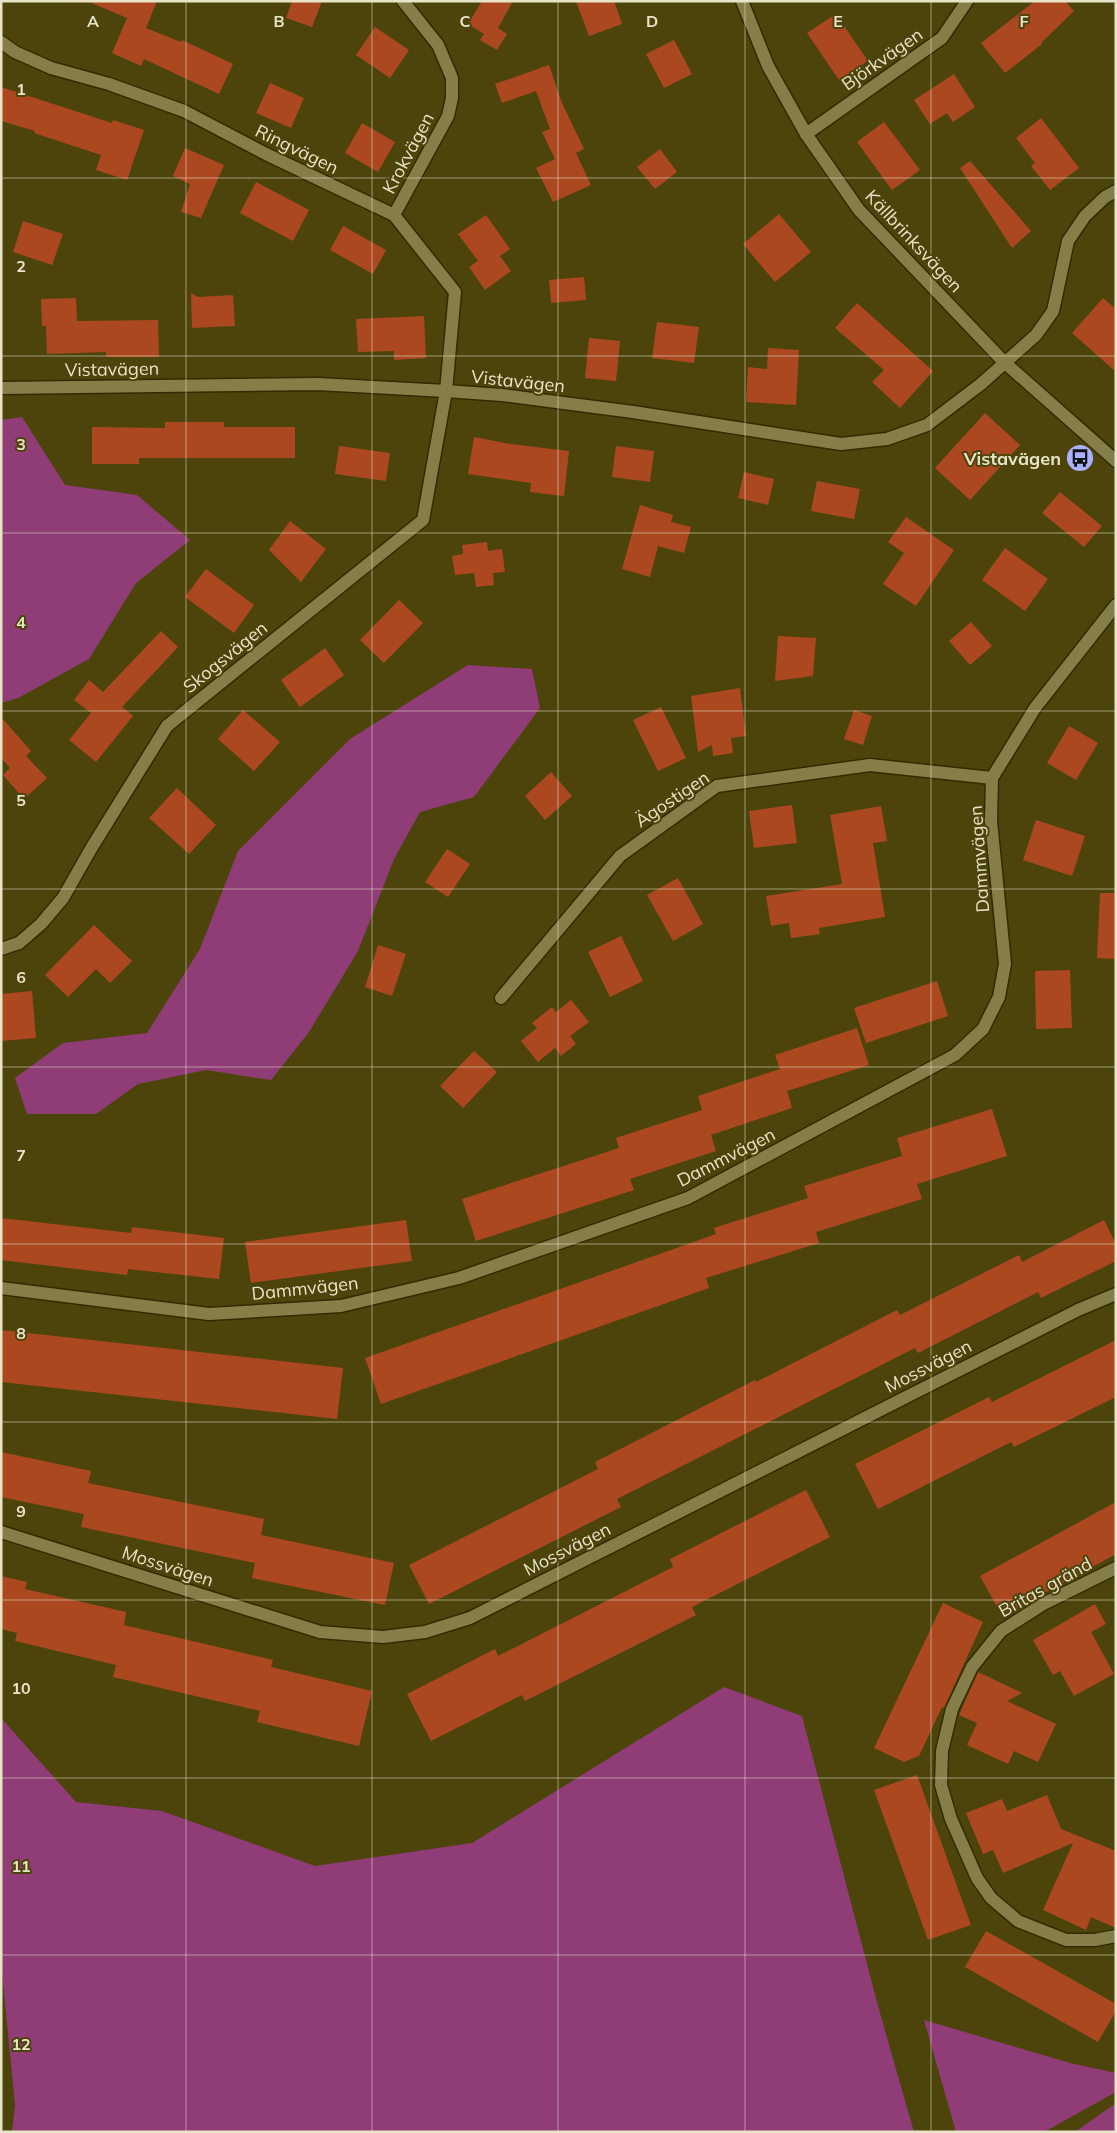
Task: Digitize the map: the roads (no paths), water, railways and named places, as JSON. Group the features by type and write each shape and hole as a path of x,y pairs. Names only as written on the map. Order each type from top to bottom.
{"street":[{"name":"Krokvägen","path":"394,215 448,116 452,98 452,78 438,45 403,1"},
{"name":"Källbrinksvägen","path":"742,1 768,66 806,134 859,210 1004,362 1116,462"},
{"name":"Björkvägen","path":"806,134 942,38 967,1"},
{"name":"Ringvägen","path":"1,42 15,52 51,68 109,84 184,111 266,154 394,215 455,292 446,391"},
{"name":"Vistavägen","path":"1,388 318,384 446,391 502,395 634,412 841,444 887,439 927,425 981,384 1036,335 1053,311 1068,241 1085,216 1104,197 1116,191"},
{"name":"Skogsvägen","path":"1,949 19,944 41,924 63,898 92,847 167,726 423,520 446,391"},
{"path":"992,778 1035,708 1116,605"},
{"name":"Ägostigen","path":"501,998 620,856 717,786 870,765 992,778"},
{"name":"Dammvägen","path":"1,1288 209,1314 341,1306 459,1278 688,1198 955,1055 982,1029 999,997 1005,964 991,821 992,778"},
{"name":"Mossvägen","path":"1,1532 320,1632 382,1637 425,1632 470,1618 1078,1310 1116,1294"},
{"name":"Britas gränd","path":"1116,1568 1045,1602 1001,1631 972,1667 952,1708 942,1751 941,1785 951,1818 977,1878 997,1903 1018,1921 1066,1940 1095,1940 1116,1936"}],"place":[{"name":"Vistavägen","path":"1080,458"}]}
